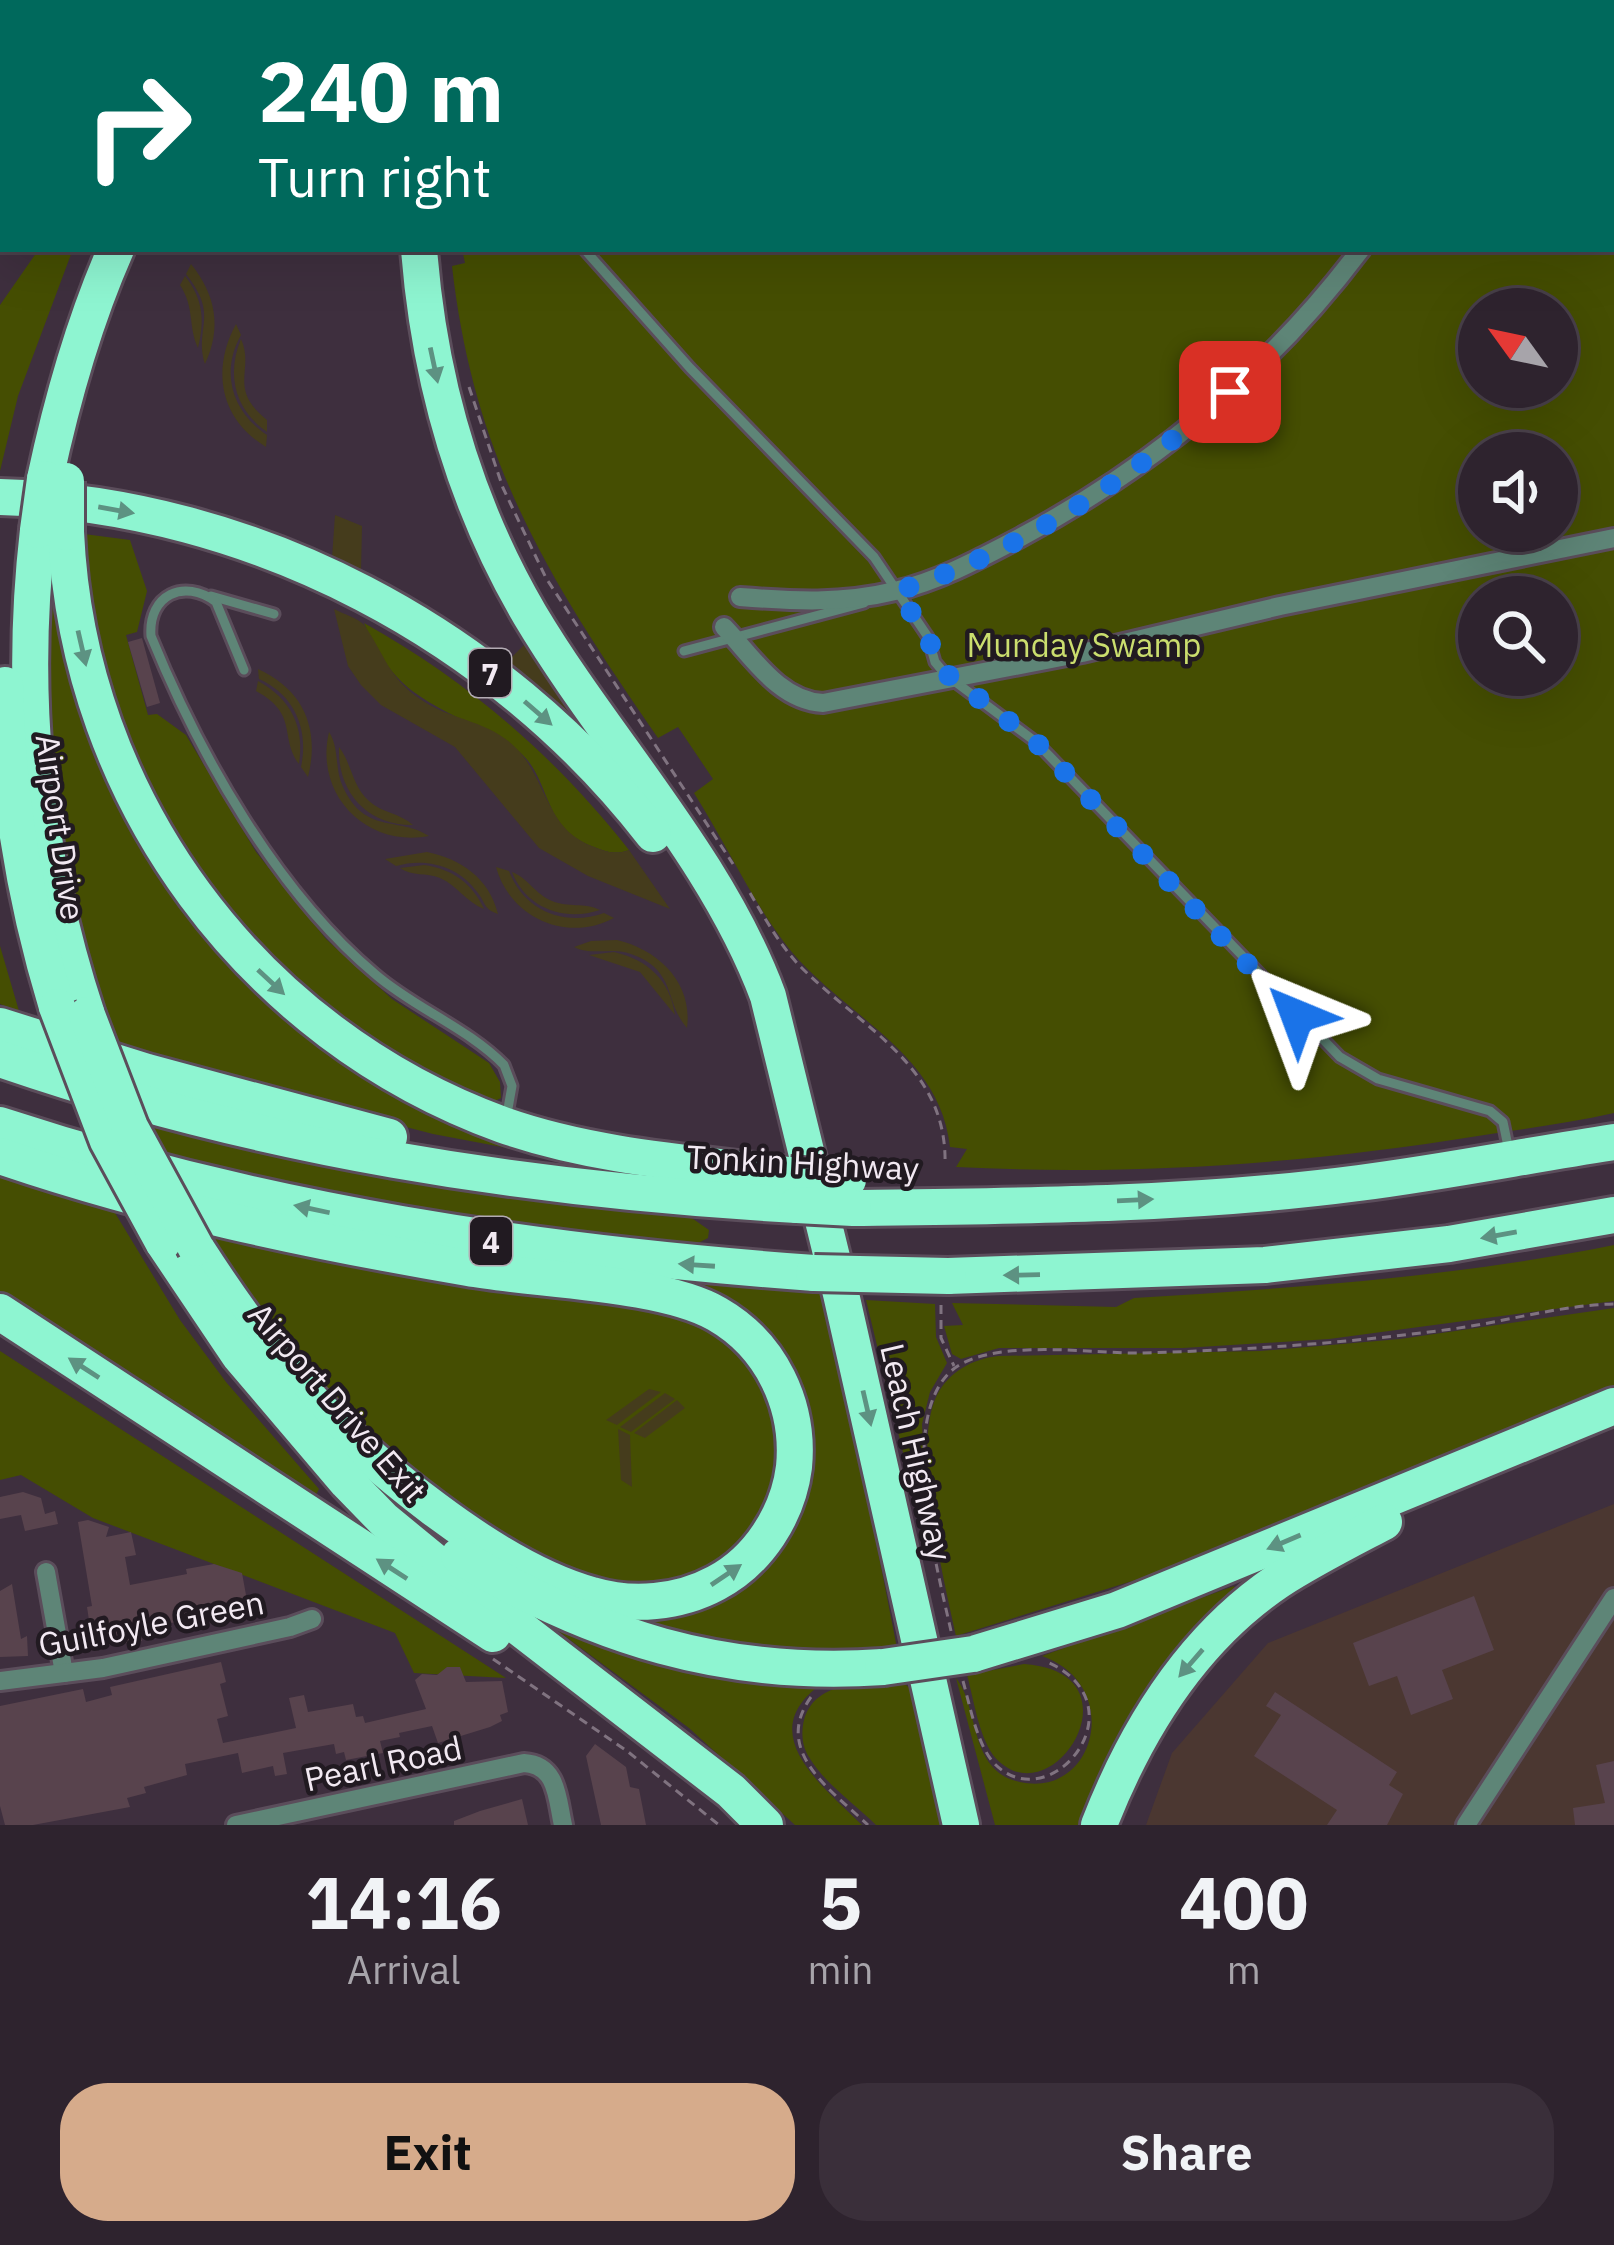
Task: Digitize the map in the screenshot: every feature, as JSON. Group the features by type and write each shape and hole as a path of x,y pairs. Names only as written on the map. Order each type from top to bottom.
{"highway":[{"name":"Airport Drive","path":"76,1061 28,898 10,782 7,626 36,503 50,366 89,252"},
{"path":"117,252 89,309 36,503 68,580 107,733 137,806 200,905 244,957 340,1041 431,1095 505,1125 793,1190"},
{"path":"419,252 428,340 477,506 530,614 684,842 756,964 793,1097"},
{"name":"7","path":"36,503 53,500 142,515 277,554 376,600 505,684 550,722 628,802 685,878 739,970 793,1097"},
{"path":"0,858 26,957 64,1009 130,1127 179,1245 226,1294 296,1384 374,1460 450,1519 590,1595 631,1601 698,1592 752,1556 777,1521 795,1456 788,1401 772,1367 752,1341 702,1306 669,1296 484,1271 308,1238 192,1213 0,1156"},
{"path":"0,1026 369,1133 739,1202"},
{"name":"Tonkin Highway","path":"0,1059 136,1102 350,1153 527,1183 739,1202 793,1190 1018,1206 1357,1183 1614,1142"},
{"name":"Airport Drive Exit","path":"76,1061 109,1141 179,1245 227,1339 298,1426 347,1482 419,1550 637,1716"},
{"name":"Leach Highway","path":"793,1097 962,1825"},
{"name":"4","path":"0,1125 238,1192 393,1225 638,1260 814,1273 945,1291 1265,1265 1449,1244 1614,1215"},
{"path":"0,1312 501,1640 637,1716 731,1791 765,1825"},
{"path":"298,1426 423,1531 489,1574 571,1617 646,1643 733,1663 844,1670 962,1655 1117,1610 1600,1412"},
{"path":"1099,1825 1157,1707 1182,1673 1244,1608 1315,1559 1600,1412"},
{"path":"941,1733 978,1825"}],"street":[{"path":"740,597 806,602 897,591 1003,547 1156,453 1255,370 1359,252"},
{"path":"729,633 783,690 810,702 951,679 1614,538"},
{"path":"46,1572 64,1673"},
{"path":"1466,1825 1614,1598"},
{"name":"Guilfoyle Green","path":"0,1681 64,1673 290,1628 312,1619"},
{"name":"Pearl Road","path":"236,1825 524,1763 543,1767 554,1784 562,1825"}],"lane":[{"path":"587,252 690,368 874,557 928,637 935,662 951,679 1036,742 1340,1058 1378,1078 1490,1111 1503,1122 1510,1158"},
{"path":"274,614 178,590 162,599 152,616 151,636 249,825 319,920 372,973 504,1065 512,1086 505,1125"},
{"path":"684,651 729,633 846,610 897,591"},
{"path":"206,594 221,610 244,670"}],"path":[{"path":"467,383 503,488 546,578 732,863"},
{"path":"743,880 796,962 916,1071 939,1112 945,1165"},
{"path":"945,1291 940,1338 955,1367"},
{"path":"1040,1660 1074,1680 1088,1708 1084,1745 1074,1762 1051,1778 1032,1781 1015,1778 991,1760 935,1557 925,1448 932,1398 955,1367 993,1352 1137,1353 1306,1345 1614,1304"},
{"path":"817,1691 799,1716 798,1747 812,1770 868,1825"}],"shaded area":[{"path":"1614,1504 1614,1825 1146,1825 1172,1753 1268,1643"}],"green space":[{"path":"37,252 72,252 18,396 0,471 0,305"},
{"name":"Munday Swamp","path":"463,252 1614,252 1614,1113 1413,1146 1283,1160 1153,1169 956,1167 967,1149 950,1147 943,1114 929,1086 910,1061 813,975 777,933 694,793 713,779 678,727 658,738 551,571 522,516 478,400 452,266 465,263"},
{"path":"84,534 130,540 147,591 137,632 126,635 148,715 157,714 186,735 256,852 326,939 392,999 489,1063 500,1082 501,1098 486,1105 388,1056 248,942 168,829 114,715 99,656"},
{"path":"51,580 56,580 216,943 570,1160 433,1134 113,1051 54,819 45,648"},
{"path":"364,623 439,670 508,723 571,783 629,850 607,851 576,838 555,815 528,760 512,746 412,690 386,664"},
{"path":"0,946 19,1011 0,1004"},
{"path":"139,1115 408,1176 579,1205 686,1214 709,1230 708,1238 684,1250 482,1226 161,1159"},
{"path":"0,1171 109,1203 180,1320 226,1382 319,1489 312,1502 0,1295"},
{"path":"199,1227 633,1303 717,1324 779,1403 782,1484 740,1556 660,1591 591,1578 551,1561 440,1492 338,1405 215,1255"},
{"path":"1614,1245 1614,1301 1329,1339 1183,1348 999,1348 961,1359 952,1354 944,1326 963,1325 952,1303 1116,1307 1134,1298 1435,1273"},
{"path":"700,1284 827,1292 897,1648 742,1649 620,1616 760,1571 795,1375 769,1335 698,1292"},
{"path":"866,1300 935,1304 936,1337 947,1363 930,1392 922,1424 925,1543"},
{"path":"1614,1308 1614,1391 1206,1558 956,1636 932,1514 927,1447 937,1395 955,1373 970,1364 998,1356 1260,1351 1400,1339"},
{"path":"0,1351 506,1678 414,1673 395,1633 93,1518 21,1475 0,1480"},
{"path":"1234,1586 1240,1600 1091,1825 995,1825 956,1678 991,1765 1020,1782 1046,1783 1067,1774 1082,1757 1090,1736 1091,1713 1084,1690 1068,1670 1042,1656"},
{"path":"539,1617 829,1679 806,1698 794,1717 793,1736 811,1773 862,1825 795,1825 689,1728"},
{"path":"1024,1664 1060,1673 1079,1691 1083,1715 1076,1739 1060,1759 1039,1771 1016,1772 988,1746 967,1675"},
{"path":"903,1683 910,1688 940,1825 876,1825 823,1776 804,1744 804,1720 810,1706 831,1690"}],"sand":[{"path":"191,264 214,312 205,364 202,301 186,274"},
{"path":"185,276 201,310 198,348 180,285"},
{"path":"236,324 241,335 231,363 233,390 245,415 267,435 266,447 238,422 224,392 224,359"},
{"path":"241,339 245,388 255,409 267,420 267,432 247,413 236,391 234,366"},
{"path":"335,515 362,526 361,571 332,558"},
{"path":"334,609 362,623 394,674 420,699 506,739 527,762 566,829 603,850 629,850 670,909 588,876 539,848 455,747 381,705 361,685 348,666"},
{"path":"535,634 601,749 505,664"},
{"path":"258,669 287,688 305,713 312,743 308,777 301,767 303,740 296,715 282,694 259,679"},
{"path":"258,681 279,696 293,715 300,738 299,764 283,717 256,691"},
{"path":"329,732 343,787 361,812 429,836 385,834 350,812 330,777"},
{"path":"339,747 363,795 413,825 382,820 358,803 343,778"},
{"path":"427,852 472,872 488,890 498,914 452,870 430,863 396,866 385,859"},
{"path":"424,865 460,879 484,909 440,878 400,868"},
{"path":"496,867 509,871 525,896 547,912 575,918 604,913 614,918 578,928 543,921 514,900"},
{"path":"512,872 552,901 600,910 573,914 548,909 527,895"},
{"path":"617,940 646,952 670,971 684,997 687,1028 663,978 646,961 624,952 574,947"},
{"path":"614,952 655,973 675,1015 640,972 589,955"},
{"path":"649,1389 661,1392 617,1425 606,1420"},
{"path":"665,1393 675,1399 631,1432 620,1427"},
{"path":"677,1400 685,1408 645,1438 634,1433"},
{"path":"618,1429 630,1435 632,1487 621,1480"}],"building":[{"path":"142,638 160,703 147,707 128,642"},
{"path":"23,1492 41,1498 45,1514 55,1511 58,1524 25,1531 21,1515 0,1519 0,1497"},
{"path":"78,1522 109,1527 106,1537 131,1532 136,1555 125,1557 130,1585 214,1564 242,1573 248,1606 237,1608 238,1615 170,1623 171,1630 141,1635 142,1641 93,1647 87,1607 92,1606"},
{"path":"12,1584 28,1656 0,1657 0,1591"},
{"path":"1474,1596 1494,1650 1442,1670 1453,1699 1411,1715 1397,1676 1369,1686 1353,1643"},
{"path":"221,1662 226,1682 220,1684 228,1716 217,1719 223,1743 296,1728 289,1698 304,1695 308,1712 353,1704 356,1717 363,1716 365,1723 426,1709 415,1680 422,1674 437,1675 447,1667 460,1667 466,1682 502,1681 508,1712 490,1727 438,1743 432,1726 399,1733 400,1737 380,1741 383,1753 346,1760 344,1752 336,1754 334,1744 283,1753 287,1774 275,1776 273,1766 242,1773 238,1753 185,1764 187,1775 144,1787 146,1793 127,1798 130,1807 33,1825 5,1825 0,1806 0,1706 83,1689 86,1702 112,1695 110,1687"},
{"path":"1275,1692 1397,1772 1389,1785 1403,1794 1387,1825 1327,1825 1337,1810 1254,1756 1281,1715 1266,1706"},
{"path":"595,1744 626,1767 630,1787 639,1789 646,1825 601,1825 586,1756"},
{"path":"1614,1761 1614,1825 1575,1825 1573,1808 1605,1803 1596,1765"},
{"path":"522,1799 528,1825 454,1825 480,1811"}],"route":[{"path":"1230,392 1156,453 1057,518 959,568 897,591 928,637 939,668 1036,742 1297,1016"}]}
